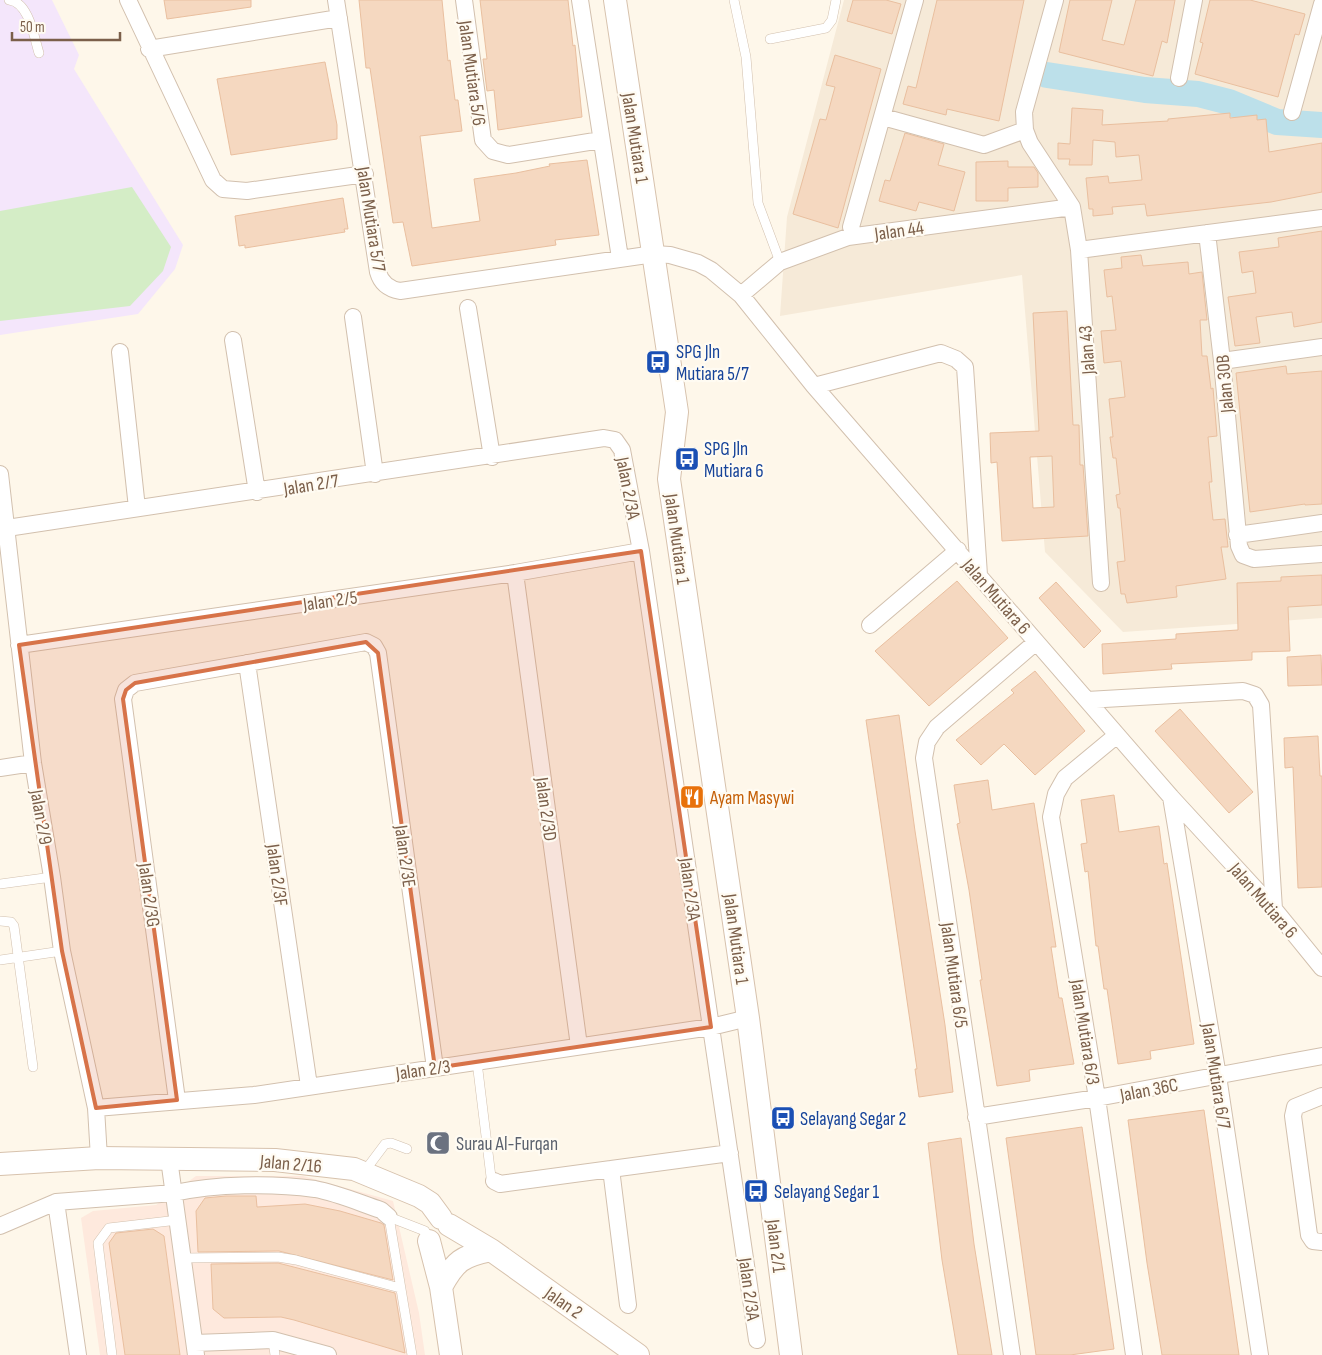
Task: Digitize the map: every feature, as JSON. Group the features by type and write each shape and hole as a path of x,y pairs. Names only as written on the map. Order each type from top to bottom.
{"street":[{"path":"128,0 149,49 218,187 227,191 247,191 364,174"},
{"name":"Jalan Mutiara 5/7","path":"336,0 378,272 382,282 396,290 654,254"},
{"name":"Jalan Mutiara 5/6","path":"464,0 483,140 493,151 508,155 601,140"},
{"path":"580,0 620,258"},
{"name":"Jalan Mutiara 1","path":"615,0 677,412 669,479 748,1018"},
{"path":"851,227 915,0"},
{"name":"Jalan 43","path":"1055,0 1024,112 1025,130 1030,143 1072,207 1079,250 1102,583"},
{"path":"1179,78 1194,0"},
{"path":"1292,112 1322,4"},
{"path":"149,49 339,18"},
{"path":"883,117 984,145 1025,130"},
{"name":"Jalan 44","path":"741,294 780,262 848,237 1072,207"},
{"path":"1079,250 1322,218"},
{"name":"Jalan 30B","path":"1207,233 1222,361 1237,535 1243,555 1254,559 1322,554"},
{"name":"Jalan Mutiara 6","path":"654,254 670,255 698,263 741,294 814,386 1171,797 1274,909 1322,968"},
{"path":"468,308 492,456"},
{"path":"352,317 375,474"},
{"path":"232,340 257,492"},
{"path":"1222,361 1322,347"},
{"path":"120,352 137,508"},
{"path":"814,386 942,353 956,359 965,368 979,575"},
{"name":"Jalan 2/7","path":"7,528 257,492 604,438 615,440"},
{"name":"Jalan 2/3A","path":"615,440 622,450 641,551 757,1340"},
{"name":"Jalan 2/9","path":"0,474 33,763 62,951 96,1108 99,1158"},
{"path":"1237,535 1322,522"},
{"path":"870,625 958,550"},
{"name":"Jalan 2/5","path":"19,645 515,573 641,551"},
{"name":"Jalan 2/3D","path":"515,573 579,1046"},
{"name":"Jalan 2/3E","path":"247,663 366,642 374,646 378,653 435,1068"},
{"name":"Jalan Mutiara 6/5","path":"1012,1355 924,758 927,742 936,727 1036,642"},
{"name":"Jalan 2/3G","path":"177,1100 124,699 126,690 134,683 247,663"},
{"name":"Jalan 2/3F","path":"247,663 309,1086"},
{"path":"1087,700 1243,691 1255,695 1261,704 1274,909"},
{"name":"Jalan Mutiara 6/3","path":"1117,735 1065,778 1056,794 1051,817 1097,1098 1134,1355"},
{"path":"0,768 33,763"},
{"name":"Jalan Mutiara 6/7","path":"1171,797 1218,1076 1260,1355"},
{"name":"Jalan 2/3","path":"96,1108 254,1095 711,1027 748,1018"},
{"name":"Jalan 2/1","path":"748,1018 791,1355"},
{"name":"Jalan 36C","path":"976,1117 1097,1098 1322,1056"},
{"path":"1321,1242 1313,1241 1309,1235 1293,1116 1294,1107 1322,1096"},
{"path":"494,1181 500,1184 730,1153"},
{"name":"Jalan 2/16","path":"0,1164 99,1158 275,1160 354,1169 430,1203 437,1232"},
{"path":"169,1159 196,1349 274,1347 328,1355"},
{"path":"611,1169 628,1306"},
{"path":"0,1226 56,1202 174,1193 192,1189 267,1186 317,1190 381,1210 389,1217"},
{"path":"56,1202 78,1355"},
{"path":"437,1232 449,1353"},
{"name":"Jalan 2","path":"437,1232 491,1250 638,1355"},
{"path":"441,1287 452,1267 462,1258 491,1250"}],"lane":[{"path":"9,0 14,0 23,7 39,53"},
{"path":"734,0 747,66 758,203 780,262"},
{"path":"770,39 826,28 832,20 836,0"},
{"path":"0,884 52,877"},
{"path":"0,921 11,922 14,926 32,1067"},
{"path":"0,960 62,951"},
{"path":"477,1062 491,1177 494,1181"},
{"path":"364,1173 385,1144 392,1143 406,1149"},
{"path":"412,1355 389,1217 437,1232"},
{"path":"112,1355 98,1244 108,1228 178,1220"},
{"path":"183,1258 278,1257 296,1260 400,1288"}],"highlighted area":[{"path":"641,551 711,1027 435,1068 378,653 366,642 135,683 126,690 123,699 177,1100 96,1108 62,951 19,645"}],"shaded area":[{"path":"0,0 52,0 79,55 74,69 183,245 175,269 138,314 0,335"},
{"path":"844,0 1322,0 1322,618 1123,632 1045,552 1022,275 780,316 787,217"},
{"path":"196,1176 303,1176 393,1201 419,1313 425,1355 100,1355 81,1218 93,1211 156,1205"}],"green space":[{"path":"132,187 171,247 163,271 130,306 0,321 0,211"}],"building":[{"path":"164,0 251,0 251,7 167,19"},
{"path":"359,0 442,0 448,61 450,60 455,100 458,100 462,131 420,136 432,228 480,221 474,179 516,173 550,166 549,164 587,160 599,235 555,240 556,245 412,266 403,222 393,223 370,68 366,68"},
{"path":"480,0 568,0 573,46 575,45 582,117 498,130 494,90 487,91 483,59 487,59"},
{"path":"853,0 886,0 901,4 892,34 847,21"},
{"path":"937,0 1024,0 999,121 947,109 946,115 903,104 908,86 916,88"},
{"path":"1070,0 1112,0 1102,40 1124,45 1136,0 1175,0 1167,43 1162,41 1153,76 1059,52"},
{"path":"1210,0 1250,0 1305,14 1299,35 1295,34 1278,97 1195,74 1203,43 1200,42"},
{"path":"835,55 881,69 838,228 793,214 820,119 826,120 835,87 826,85"},
{"path":"325,62 337,125 337,139 231,155 217,79"},
{"path":"1072,108 1103,110 1102,125 1168,121 1168,119 1230,113 1230,118 1257,115 1257,120 1266,119 1269,152 1322,143 1322,192 1271,202 1147,216 1145,204 1112,207 1113,214 1093,216 1093,209 1089,209 1086,178 1108,176 1109,183 1142,180 1139,155 1116,157 1115,142 1093,140 1092,165 1069,165 1070,159 1058,159 1058,143 1070,144"},
{"path":"905,133 944,144 938,165 965,172 954,211 919,202 916,211 879,201 885,180 890,181"},
{"path":"1008,161 1008,167 1034,167 1038,173 1038,187 1008,188 1008,201 976,201 976,162"},
{"path":"343,198 348,229 344,229 345,232 245,248 245,245 239,246 235,216"},
{"path":"1322,231 1322,322 1294,327 1292,312 1256,317 1260,343 1235,346 1228,297 1256,293 1253,271 1242,273 1239,252 1279,247 1278,238"},
{"path":"1141,255 1143,266 1188,262 1189,274 1202,272 1207,320 1200,320 1202,356 1207,356 1211,389 1213,388 1217,436 1208,437 1212,482 1209,482 1213,520 1225,519 1228,547 1221,547 1226,579 1176,586 1177,597 1127,603 1125,594 1121,594 1117,562 1125,561 1120,508 1118,508 1116,495 1120,494 1116,458 1113,458 1110,437 1113,437 1109,399 1125,397 1121,361 1104,363 1101,331 1116,330 1112,296 1107,297 1104,270 1122,268 1121,257"},
{"path":"1067,311 1073,425 1079,425 1080,465 1083,465 1088,536 1002,541 997,462 991,463 990,433 1039,431 1033,313","holes":["1052,456 1054,507 1033,508 1030,457"]},
{"path":"1286,366 1287,374 1322,371 1322,504 1305,504 1250,512 1236,373"},
{"path":"1322,575 1322,605 1288,607 1290,651 1252,652 1252,660 1171,664 1172,669 1103,674 1102,644 1176,639 1176,634 1238,630 1237,583 1281,581 1281,577"},
{"path":"957,581 1008,638 929,706 875,651"},
{"path":"1056,582 1101,631 1084,648 1039,598"},
{"path":"1321,655 1322,685 1288,686 1287,657"},
{"path":"1035,671 1085,731 1035,775 1004,744 981,765 956,740 1014,693 1011,690"},
{"path":"1180,709 1253,792 1229,813 1155,731"},
{"path":"899,715 945,1025 953,1092 919,1097 915,1069 917,1069 866,720"},
{"path":"1318,736 1320,776 1322,776 1322,887 1298,888 1293,767 1285,768 1284,738"},
{"path":"988,780 992,810 1034,803 1056,947 1051,947 1059,998 1062,998 1074,1064 1029,1070 1030,1081 997,1086 980,980 982,980 969,890 957,824 960,823 954,785"},
{"path":"1114,795 1119,832 1159,826 1164,864 1167,863 1194,1044 1150,1051 1151,1059 1118,1064 1107,989 1104,989 1098,946 1096,946 1088,871 1085,872 1081,844 1087,843 1081,800"},
{"path":"1204,1110 1239,1355 1162,1355 1147,1263 1128,1120"},
{"path":"1082,1127 1114,1349 1070,1355 1036,1355 1006,1138"},
{"path":"961,1138 974,1244 992,1355 958,1355 942,1260 928,1143"},
{"path":"256,1196 257,1207 305,1204 340,1211 381,1223 384,1225 393,1280 279,1251 198,1252 196,1211 205,1198"},
{"path":"153,1229 164,1236 180,1355 125,1355 109,1243 116,1233"},
{"path":"278,1263 395,1293 405,1353 281,1317 224,1318 213,1309 211,1264"}],"waterway":[{"path":"1047,75 1145,90 1198,94 1229,102 1277,122 1322,125"}],"place":[{"name":"SPG Jln Mutiara 5/7","path":"658,362"},
{"name":"SPG Jln Mutiara 6","path":"687,459"},
{"name":"Ayam Masywi","path":"692,797"},
{"name":"Selayang Segar 2","path":"783,1118"},
{"name":"Surau Al-Furqan","path":"438,1143"},
{"name":"Selayang Segar 1","path":"756,1191"}]}
